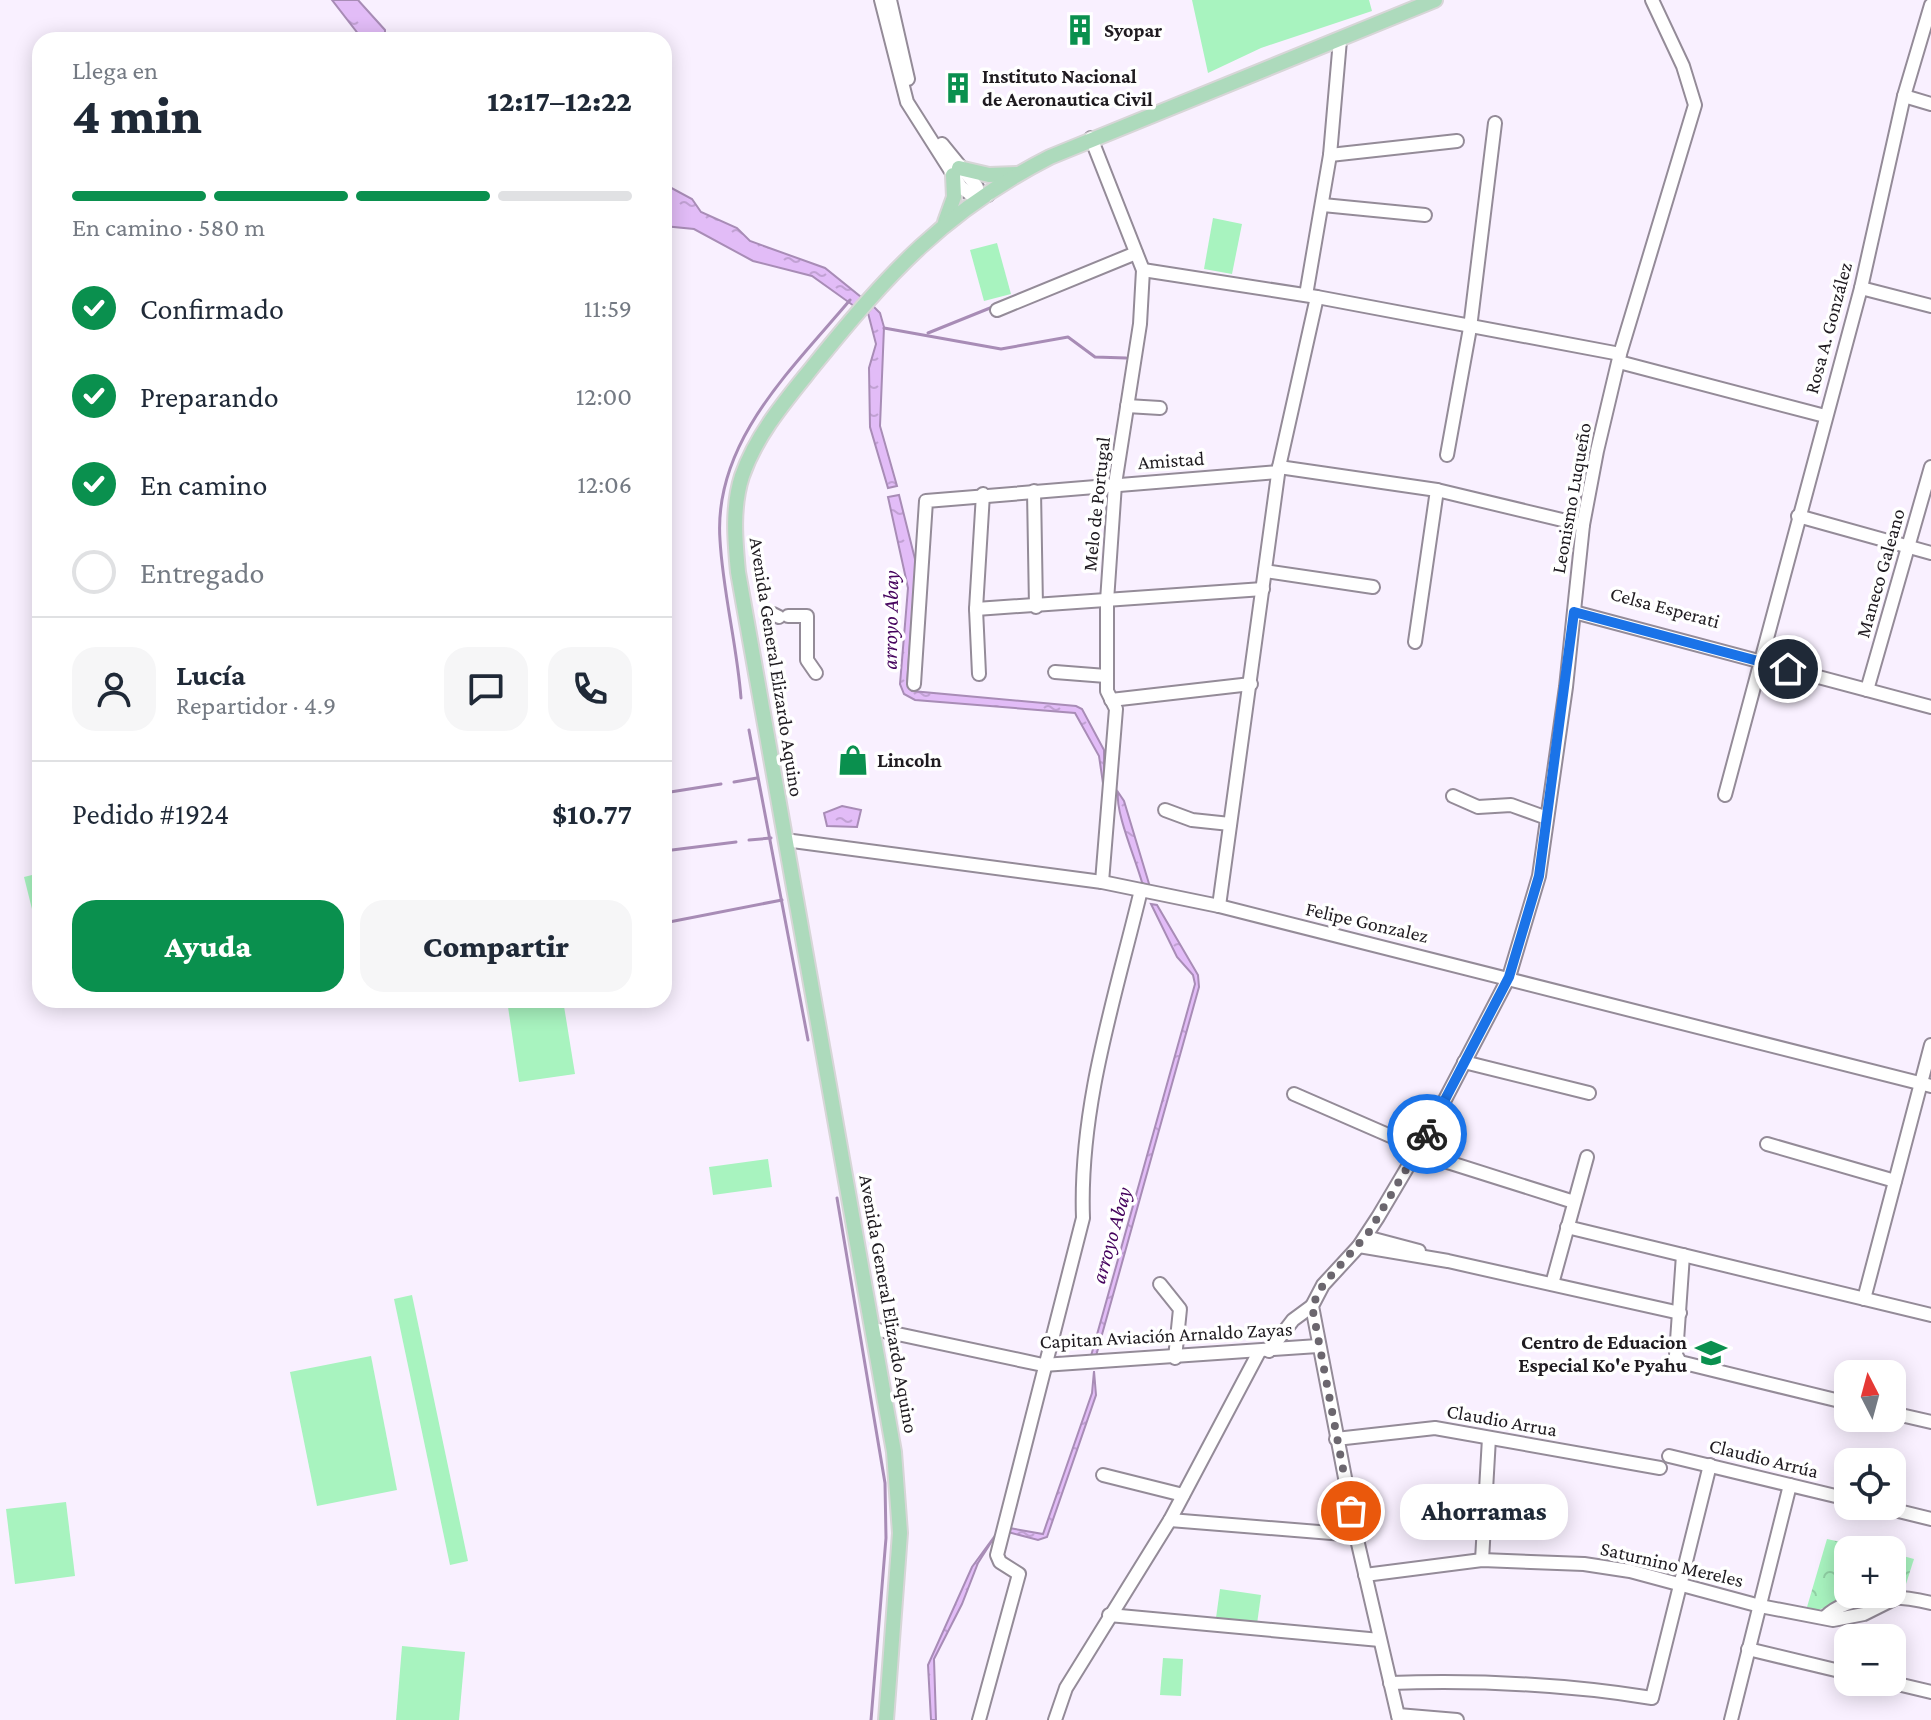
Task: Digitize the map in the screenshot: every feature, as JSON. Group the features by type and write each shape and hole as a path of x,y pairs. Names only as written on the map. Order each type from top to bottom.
{"main road":[{"name":"Avenida General Elizardo Aquino","path":"886,1720 900,1533 894,1452 738,572 736,508 742,478 770,421 868,299 945,222 1017,174 1091,138 1435,0"},
{"path":"945,222 953,200 956,172 1017,174"}],"street":[{"path":"881,0 907,102 956,172"},
{"path":"890,0 917,105 965,191 980,198"},
{"name":"Leonismo Luqueño","path":"1055,1720 1066,1688 1170,1520 1264,1352 1293,1320 1312,1306 1323,1285 1362,1241 1417,1150 1509,977 1539,876 1583,525 1620,358 1695,105 1683,66 1652,0"},
{"name":"Rosa A. González","path":"1725,795 1861,288 1904,96 1931,5"},
{"path":"1219,906 1278,469 1312,296 1330,155 1340,40"},
{"path":"1904,96 1931,104"},
{"path":"1447,455 1470,328 1495,123"},
{"name":"Melo de Portugal","path":"1091,138 1143,270 1140,324 1115,484 1107,601 1106,676 1116,709 1102,882"},
{"path":"1330,155 1457,141"},
{"path":"1323,205 1425,215"},
{"path":"997,310 1136,253"},
{"path":"1143,270 1312,296 1620,358 1825,416"},
{"path":"1861,288 1931,306"},
{"path":"1127,406 1160,408"},
{"name":"Maneco Galeano","path":"1868,686 1931,467"},
{"name":"Amistad","path":"914,684 924,503 983,494 1278,469 1437,490 1583,525"},
{"path":"1415,642 1437,490"},
{"path":"1034,491 1036,607"},
{"path":"979,674 976,609 983,494"},
{"path":"1798,516 1931,553"},
{"path":"1265,571 1373,587"},
{"path":"976,609 1263,589"},
{"name":"Celsa Esperati","path":"1574,608 1868,686 1931,699"},
{"path":"785,615 807,629 807,660 816,673"},
{"path":"1055,672 1106,676"},
{"path":"1111,700 1251,684"},
{"name":"Celsa Esperati","path":"1868,686 1931,707"},
{"path":"1453,796 1478,807 1511,805 1547,818"},
{"path":"1165,810 1192,820 1230,824"},
{"name":"Felipe Gonzalez","path":"785,840 1102,882 1219,906 1926,1084"},
{"path":"979,1720 1019,1574 1000,1562 997,1555 1043,1365 1083,1218 1082,1166 1087,1117 1141,890"},
{"path":"1864,1299 1895,1181 1926,1084 1931,1045"},
{"path":"1464,1062 1589,1093"},
{"path":"1294,1094 1417,1150 1574,1202"},
{"path":"1767,1144 1895,1181"},
{"path":"1552,1284 1587,1157"},
{"path":"1567,1227 1931,1315"},
{"path":"1362,1241 1680,1313"},
{"path":"1683,1255 1676,1355 1680,1362 1834,1400"},
{"path":"1160,1284 1180,1309 1175,1358"},
{"path":"1312,1306 1356,1535 1398,1718 1457,1720"},
{"name":"Capitan Aviación Arnaldo Zayas","path":"874,1329 1043,1365 1318,1346"},
{"path":"1906,1416 1931,1422"},
{"name":"Claudio Arrua","path":"1336,1439 1435,1428 1660,1468"},
{"path":"1482,1560 1489,1438"},
{"name":"Claudio Arrúa","path":"1669,1456 1834,1496"},
{"path":"1390,1683 1478,1682 1600,1688 1652,1698 1710,1465"},
{"path":"1103,1475 1183,1495"},
{"path":"1731,1720 1790,1485"},
{"path":"1906,1513 1931,1519"},
{"path":"1170,1520 1356,1535"},
{"name":"Saturnino Mereles","path":"1365,1575 1482,1560 1584,1564 1681,1583 1760,1606 1825,1617 1832,1611 1856,1603 1896,1598 1931,1603"},
{"path":"1109,1615 1380,1640"},
{"path":"1748,1649 1834,1670"},
{"path":"1906,1686 1931,1692"}],"green space":[{"path":"1192,0 1369,0 1372,11 1261,48 1208,73"},
{"path":"1213,218 1242,224 1232,274 1204,269"},
{"path":"997,243 1011,294 984,301 970,250"},
{"path":"32,875 32,909 24,877"},
{"path":"508,1008 564,1008 575,1074 519,1082"},
{"path":"768,1159 772,1187 713,1195 709,1167"},
{"path":"412,1295 468,1561 450,1565 394,1299"},
{"path":"371,1356 397,1490 317,1506 290,1372"},
{"path":"66,1502 75,1576 15,1584 6,1509"},
{"path":"1827,1539 1834,1541 1834,1604 1818,1610 1807,1607"},
{"path":"1906,1557 1914,1559 1906,1584"},
{"path":"1220,1589 1261,1595 1257,1624 1216,1618"},
{"path":"402,1646 465,1652 459,1720 396,1720"},
{"path":"1163,1658 1183,1659 1181,1696 1160,1695"}],"water":[{"path":"332,0 358,0 385,30 357,32"},
{"path":"672,188 692,199 701,212 737,228 750,241 825,268 861,297 854,306 812,276 753,261 694,229 672,227"},
{"path":"873,306 880,313 884,327 880,426 897,486 888,488 870,427 869,368 876,344 868,313"},
{"path":"899,495 916,563 907,684 912,691 1082,709 1104,750 1104,790 1099,756 1075,713 915,700 904,694 900,684 908,588 888,497"},
{"path":"1118,792 1124,801 1150,887 1143,886 1123,825"},
{"path":"842,806 861,810 857,827 827,826 824,813"},
{"path":"1151,904 1157,905 1198,975 1199,987 1096,1356 1091,1356 1195,984 1193,975 1177,957"},
{"path":"1094,1371 1096,1395 1047,1537 1038,1540 1008,1532 1009,1528 1043,1534 1092,1393"},
{"path":"999,1530 978,1563 962,1604 934,1659 936,1720 931,1720 928,1665 972,1567"}],"waterway":[{"path":"741,698 720,540 721,504 729,471 761,409 850,300"},
{"path":"928,333 995,306"},
{"path":"884,328 1001,349 1068,337 1095,357 1126,358"},
{"path":"749,730 808,1040"},
{"path":"734,782 757,778"},
{"path":"672,792 721,784"},
{"path":"749,840 771,838"},
{"path":"672,850 736,842"},
{"path":"672,921 782,900"},
{"path":"837,1198 885,1483 886,1538 871,1720"}],"way so far":[{"path":"1351,1511 1312,1306 1323,1285 1369,1232 1427,1134"}],"place":[{"name":"Syopar","path":"1080,30"},
{"name":"Instituto Nacional de Aeronautica Civil","path":"958,88"},
{"name":"Lincoln","path":"853,760"},
{"name":"Centro de Eduacion Especial Ko'e Pyahu","path":"1711,1353"},
{"name":"Ahorramas","path":"1351,1511"}],"route":[{"path":"1427,1134 1509,977 1539,876 1574,612 1788,669"}],"water label":[{"name":"arroyo Abay","path":"890,620"},
{"name":"arroyo Abay","path":"1111,1235"}]}
